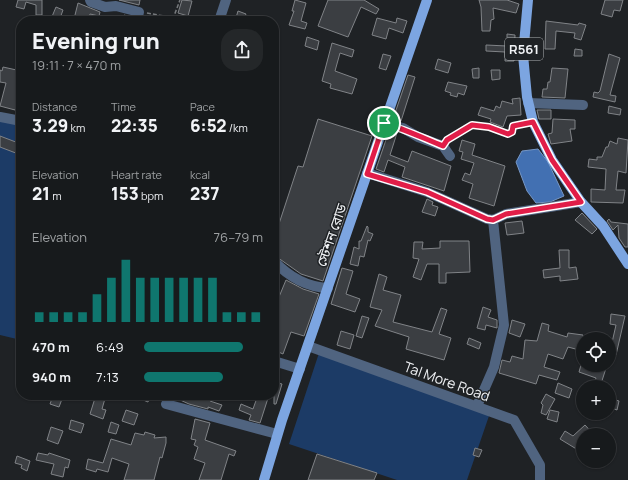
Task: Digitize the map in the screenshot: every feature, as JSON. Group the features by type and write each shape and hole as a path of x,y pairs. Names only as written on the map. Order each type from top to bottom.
{"main road":[{"name":"স্টেশন রোড","path":"264,480 277,434 427,0"},
{"name":"R561","path":"528,0 523,55 527,100 533,122 552,160 581,202 603,226 628,264"}],"street":[{"path":"90,0 91,2 105,7 116,6 138,16"},
{"path":"221,16 226,0"},
{"path":"527,100 583,105"},
{"path":"0,117 16,120"},
{"path":"384,123 403,128 418,137 443,146 450,156"},
{"path":"367,174 427,192 487,219 493,220 506,214 581,202"},
{"path":"477,406 494,367 504,324 493,220"},
{"path":"279,267 287,275 300,282 328,288"},
{"name":"Tal More Road","path":"308,346 514,420 540,465 540,480"},
{"path":"279,363 300,369"},
{"path":"166,404 277,434"}],"path":[{"path":"174,16 180,0"},
{"path":"443,146 447,140 472,125 489,127 508,134 512,132 513,126 533,122"}],"shaded area":[{"path":"0,117 16,120 16,339 0,335"},
{"path":"538,149 548,162 564,196 550,202 536,203 527,191 516,162 522,151"},
{"path":"319,353 490,413 467,480 397,480 289,444"}],"building":[{"path":"18,0 42,0 42,15 36,15 36,5 26,2 24,9 16,7"},
{"path":"119,0 140,0 139,5"},
{"path":"182,0 192,1 188,16 178,13"},
{"path":"295,0 306,3 301,21 307,23 305,29 289,25 294,11 292,11"},
{"path":"328,0 364,0 379,9 376,14 361,7 348,37 318,26"},
{"path":"479,0 507,0 519,4 516,13 493,8 494,19 491,20 490,31 482,31 481,7"},
{"path":"605,0 623,0 620,11 614,10 612,17 601,14"},
{"path":"78,3 100,12 99,16 90,14 89,16 75,16"},
{"path":"56,7 63,10 61,16 52,16"},
{"path":"238,11 246,14 245,16 236,16"},
{"path":"377,18 396,23 397,18 407,21 403,33 389,28 386,39 372,35"},
{"path":"546,21 578,25 579,23 586,25 581,40 574,38 575,33 556,31 555,49 545,49"},
{"path":"507,34 515,35 514,61 505,61 505,52 486,51 486,45 507,46"},
{"path":"307,37 319,41 317,50 305,46"},
{"path":"332,43 354,50 352,57 340,53 335,71 357,79 352,94 330,88 331,84 322,81"},
{"path":"575,49 582,50 582,56 574,56"},
{"path":"383,54 391,56 386,70 379,68"},
{"path":"609,54 620,58 610,95 616,96 615,102 593,97 594,92 598,93 600,91"},
{"path":"438,59 451,63 448,73 435,69"},
{"path":"3,67 16,70 15,110 0,106 6,83 0,82 0,70 2,71"},
{"path":"479,68 479,78 473,78 472,69"},
{"path":"552,68 568,69 565,98 542,97 543,89 547,89 548,82 550,82"},
{"path":"491,70 500,70 500,79 492,80"},
{"path":"408,75 415,77 401,121 393,119"},
{"path":"448,82 467,86 464,95 458,93 457,97 450,95 451,93 445,91"},
{"path":"520,98 521,115 507,116 503,127 490,122 491,119 478,115 481,107 494,111 496,106 500,108 502,101 513,104 512,99"},
{"path":"609,106 621,109 620,115 608,113"},
{"path":"537,110 551,110 551,119 539,119"},
{"path":"318,119 372,136 323,281 301,274 279,259 279,224 298,166 303,167"},
{"path":"553,119 575,120 575,129 570,129 572,141 551,144 548,134 552,133"},
{"path":"389,131 397,133 390,155 408,162 412,151 451,166 444,191 402,177 405,167 388,160 384,172 376,169"},
{"path":"0,136 16,142 16,153 0,147"},
{"path":"618,138 628,140 626,173 618,171 616,190 625,190 623,203 591,202 591,189 605,190 606,169 588,167 589,159 597,160 597,157 602,157 610,141 617,144"},
{"path":"462,140 475,144 472,155 505,166 494,206 469,198 473,184 462,180 465,173 470,175 474,163 461,159 463,152 459,151"},
{"path":"427,199 433,202 432,205 438,207 435,216 422,212"},
{"path":"582,213 597,229 592,234 575,220"},
{"path":"609,219 611,222 628,224 628,247 625,247 619,238 618,225 613,230 607,221"},
{"path":"522,221 524,233 507,235 505,223"},
{"path":"367,226 368,232 373,234 370,241 368,240 364,257 360,256 358,266 350,264 354,247 359,249 359,241 361,241"},
{"path":"440,241 469,241 470,272 446,273 446,283 439,283 439,264 427,264 421,280 413,277 419,259 413,258 414,242 423,242 422,249 440,248"},
{"path":"559,250 569,250 569,268 576,267 578,279 560,281 560,276 544,278 543,270 560,268"},
{"path":"342,268 353,271 346,294 360,299 355,312 331,304"},
{"path":"379,274 387,277 383,290 401,295 393,322 432,332 441,308 447,310 439,334 451,338 444,360 406,349 409,337 375,326 382,310 370,307"},
{"path":"286,280 303,289 319,294 304,336 291,332 283,354 279,352 279,297"},
{"path":"483,307 491,310 488,317 497,320 497,328 486,325 485,330 477,328"},
{"path":"611,314 625,316 616,355 616,332 614,332 616,325 610,324"},
{"path":"362,316 369,318 362,338 356,336"},
{"path":"512,320 525,324 520,337 509,333"},
{"path":"542,323 549,325 548,331 567,337 568,333 576,334 576,349 568,347 563,359 548,354 544,367 560,372 557,380 539,375 536,384 499,373 502,360 510,362 512,356 523,359 525,340 537,341"},
{"path":"341,331 354,335 350,349 337,345"},
{"path":"469,338 481,343 479,349 467,344"},
{"path":"579,372 605,372 602,380 595,380 596,378"},
{"path":"279,383 282,384 279,394"},
{"path":"558,383 572,389 569,398 555,393"},
{"path":"546,394 555,399 546,415 541,413 543,405 541,403"},
{"path":"52,400 62,400 59,407 50,404"},
{"path":"94,400 105,400 102,409 106,410 103,419 90,414"},
{"path":"180,400 210,400 222,405 219,411 208,407 208,409"},
{"path":"256,400 267,400 260,423 249,420 251,415 239,410 241,404 253,409"},
{"path":"274,400 277,400 276,404 274,404"},
{"path":"616,400 619,401 616,410"},
{"path":"126,410 138,414 134,425 122,421"},
{"path":"550,410 559,412 557,422 547,419"},
{"path":"195,419 210,423 205,440 236,451 234,456 229,454 221,480 199,480 205,463 194,459 198,447 194,445 196,440 191,439"},
{"path":"71,420 84,424 81,433 69,429"},
{"path":"111,422 119,425 116,434 108,432"},
{"path":"51,427 63,431 58,444 47,440"},
{"path":"565,431 573,436 576,433 576,449 560,439"},
{"path":"145,432 155,435 154,438 166,437 162,458 160,457 154,480 124,480 129,464 112,458 108,472 97,469 96,472 86,469 88,459 103,463 111,439 131,445 135,433 144,435"},
{"path":"475,448 482,450 479,457 473,455"},
{"path":"38,453 48,455 49,453 70,460 68,468 65,467 63,477 51,474 54,464 36,460"},
{"path":"317,454 377,473 374,480 308,480"},
{"path":"17,456 30,461 27,471 21,468 22,465 15,463"}],"route":[{"path":"533,122 552,160 581,202 506,214 493,220 487,219 427,192 367,174 384,123 403,128 418,137 443,146 447,140 472,125 489,127 499,132 508,134 512,132 513,126 533,122"}]}
